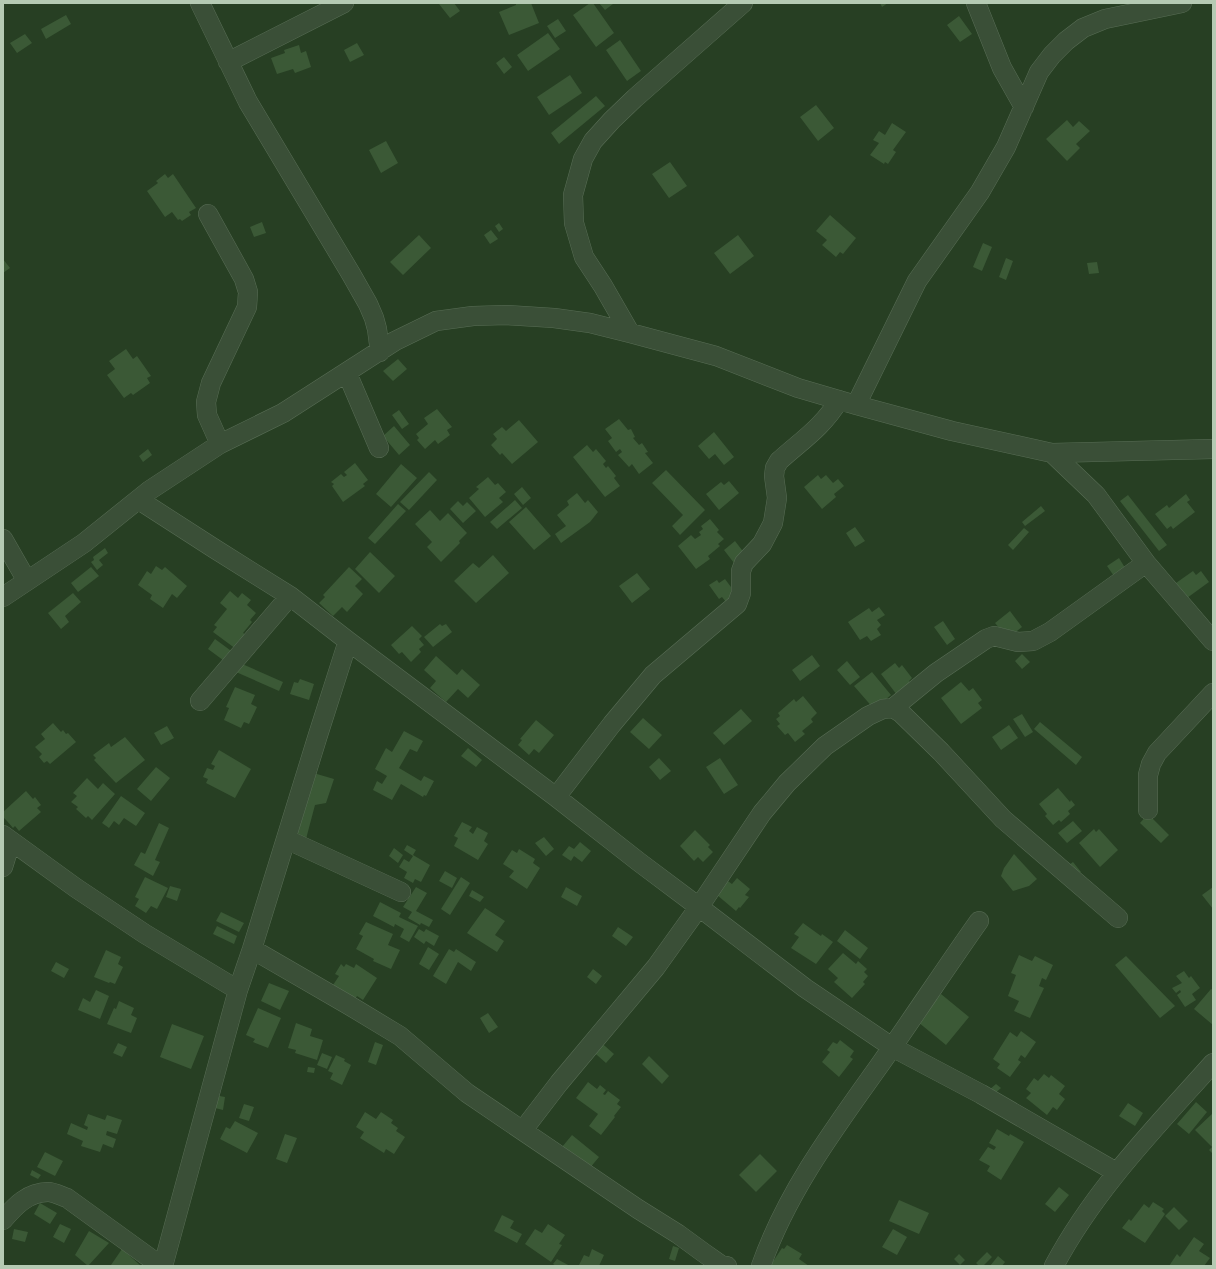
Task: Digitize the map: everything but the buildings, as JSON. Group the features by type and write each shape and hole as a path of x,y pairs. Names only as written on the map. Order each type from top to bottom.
{"street":[{"path":"200,3 248,102 352,274 368,304 377,329 380,352"},
{"path":"228,62 344,3"},
{"path":"630,333 603,286 584,257 574,223 573,195 583,158 593,140 612,120 743,3"},
{"path":"976,3 1002,68 1024,108"},
{"path":"556,797 612,724 653,675 737,604 741,593 741,571 744,563 762,544 772,523 777,498 774,476 775,468 779,461 819,427 831,413 847,403 917,281 980,192 1006,148 1039,72 1052,54 1083,28 1105,19 1182,3"},
{"path":"208,214 244,279 248,292 247,307 211,383 206,402 207,415 220,444"},
{"path":"3,597 84,543 150,490 220,444 283,413 380,352 394,341 436,321 473,316 506,315 554,318 590,323 716,356 798,388 847,403 952,431 1052,453 1213,449"},
{"path":"347,373 379,448"},
{"path":"1052,453 1096,495 1146,563 1213,641"},
{"path":"139,500 215,550 290,596 805,988 892,1047 981,1094 1116,1172"},
{"path":"3,540 26,581"},
{"path":"523,1130 656,967 699,907 762,813 787,783 824,746 868,716 883,709 893,708 936,673 986,639 994,636 1018,642 1033,641 1050,632 1146,563"},
{"path":"200,701 290,596"},
{"path":"3,1220 22,1201 35,1194 49,1192 66,1198 162,1266 238,990 348,641"},
{"path":"1148,810 1148,775 1151,764 1157,753 1213,693"},
{"path":"893,708 914,724 1003,819 1118,918"},
{"path":"3,867 7,838 76,888 145,934 238,990"},
{"path":"286,839 401,892"},
{"path":"761,1266 770,1239 821,1147 979,921"},
{"path":"252,949 400,1036 467,1093 704,1253 721,1264 727,1266"},
{"path":"1054,1266 1083,1218 1116,1172 1213,1063"}]}
